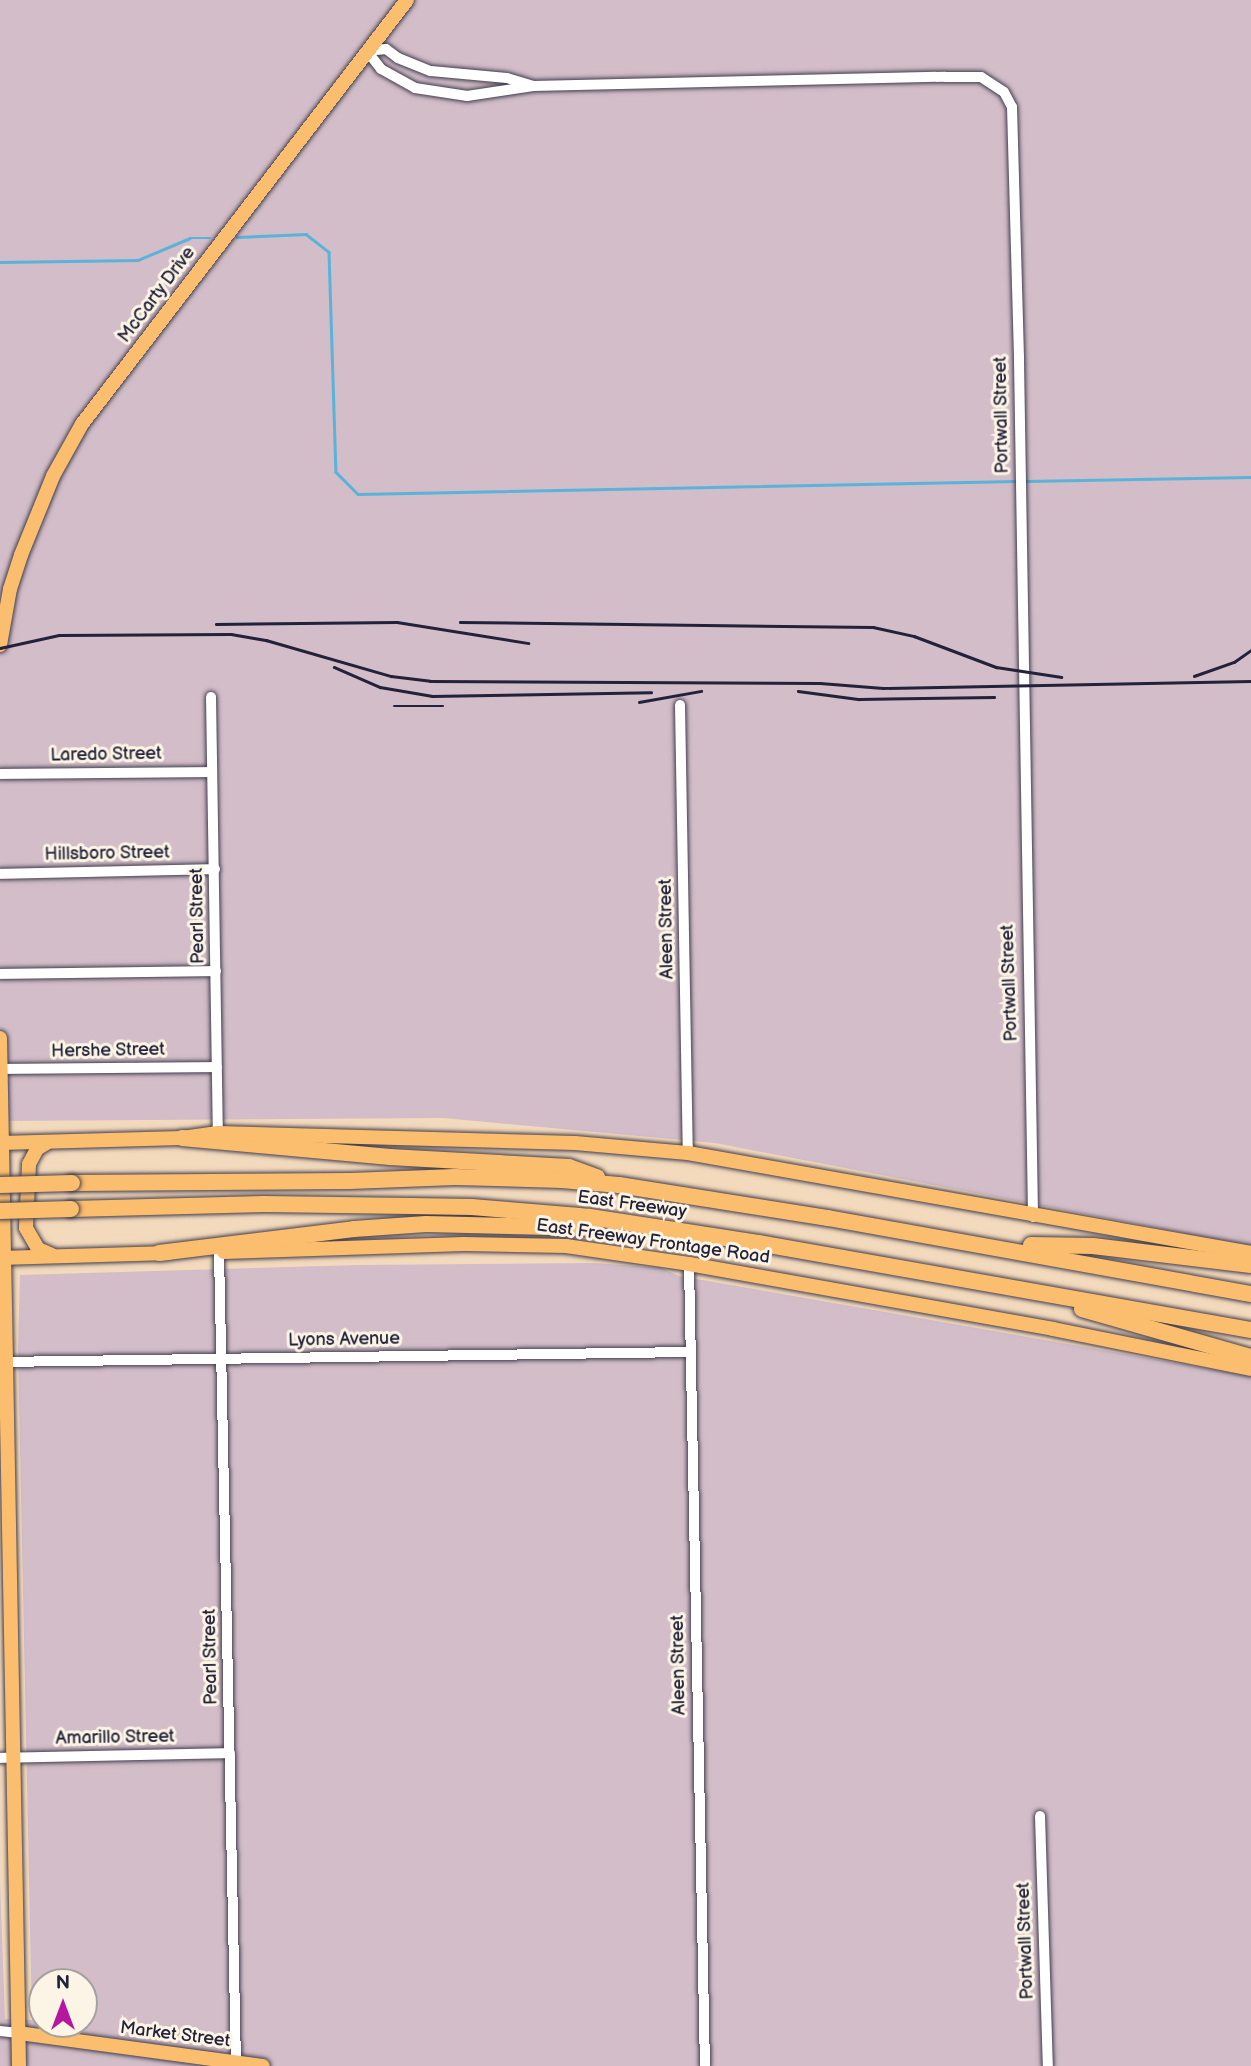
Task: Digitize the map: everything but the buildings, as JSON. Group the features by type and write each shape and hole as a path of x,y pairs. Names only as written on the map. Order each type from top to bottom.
{"highway":[{"path":"182,1138 390,1157 569,1167 619,1185"},
{"name":"East Freeway","path":"0,1185 350,1181 455,1177 562,1180 619,1185 990,1245 1251,1294"},
{"name":"East Freeway","path":"0,1211 264,1204 472,1207 590,1217 1251,1330"},
{"path":"159,1254 354,1228 426,1224 682,1231"},
{"path":"990,1245 1093,1246 1251,1265"},
{"path":"1005,1287 1251,1357"}],"main road":[{"name":"McCarty Drive","path":"0,645 10,589 21,555 53,476 82,424 407,0"},
{"path":"0,1038 7,1757 19,2066"},
{"path":"1,1143 182,1138 218,1133 534,1141 688,1153 1033,1217 1251,1253"},
{"path":"50,1142 37,1149 29,1164 26,1228 37,1249 59,1257"},
{"name":"East Freeway Frontage Road","path":"2,1257 530,1243 689,1264 1053,1329 1251,1369"},
{"name":"Market Street","path":"19,2033 263,2066"}],"street":[{"name":"Portwall Street","path":"367,51 386,49 398,58 431,71 507,78 533,86"},
{"name":"Portwall Street","path":"367,51 381,69 415,88 467,96 533,86 945,76 981,77 995,83 1004,92 1012,107 1033,1217"},
{"name":"Pearl Street","path":"211,697 218,1133"},
{"name":"Aleen Street","path":"680,705 688,1153"},
{"name":"Laredo Street","path":"0,774 212,772"},
{"name":"Hillsboro Street","path":"0,874 215,869"},
{"path":"0,974 216,971"},
{"name":"Hershe Street","path":"1,1069 217,1067"},
{"name":"Pearl Street","path":"219,1252 236,2062"},
{"name":"Aleen Street","path":"689,1264 688,1352 705,2066"},
{"name":"Lyons Avenue","path":"3,1362 688,1352"},
{"name":"Amarillo Street","path":"7,1757 230,1753"},
{"name":"Portwall Street","path":"1040,1816 1048,2066"},
{"name":"Market Street","path":"0,2031 19,2033"}],"shaded area":[{"path":"0,0 1251,0 1251,1246 715,1143 443,1118 0,1121"},
{"path":"595,1263 661,1268 679,1276 1251,1376 1251,2066 0,2066 0,1881 5,2019 28,2020 28,2038 98,2038 98,1968 31,1968 18,1351 20,1275 357,1265"}],"waterway":[{"path":"237,237 306,234 329,252 336,472 358,494 1019,481"},
{"path":"0,262 138,260 190,238 210,238"},
{"path":"1026,481 1251,477"}],"railway":[{"path":"216,624 397,622 528,643"},
{"path":"460,622 873,627 914,636 996,667 1061,677"},
{"path":"0,648 59,635 231,634 266,640 391,676 430,681 820,683 883,688 1251,681"},
{"path":"1194,676 1234,662 1251,650"},
{"path":"334,667 380,687 432,696 651,692"},
{"path":"639,702 701,691"},
{"path":"798,691 859,699 994,697"},
{"path":"394,706 443,706"}]}
